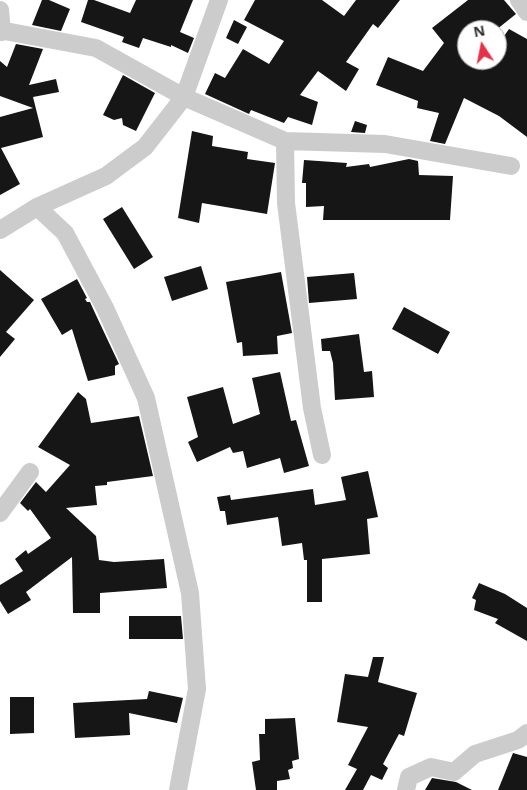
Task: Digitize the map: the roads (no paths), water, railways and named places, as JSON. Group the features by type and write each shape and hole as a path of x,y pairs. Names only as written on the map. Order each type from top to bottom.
{"street":[{"path":"0,230 37,207 106,176 145,147 184,97 219,0"},
{"path":"519,0 527,12"},
{"path":"0,10 1,31 96,48 184,97 285,141 386,144 512,166"},
{"path":"285,141 286,203 312,408 322,455"},
{"path":"37,207 65,233 105,308 146,398 190,592 197,689 178,790"},
{"path":"0,513 30,472"},
{"path":"406,790 409,777 431,767 454,772 475,754 518,740 527,733"}]}
